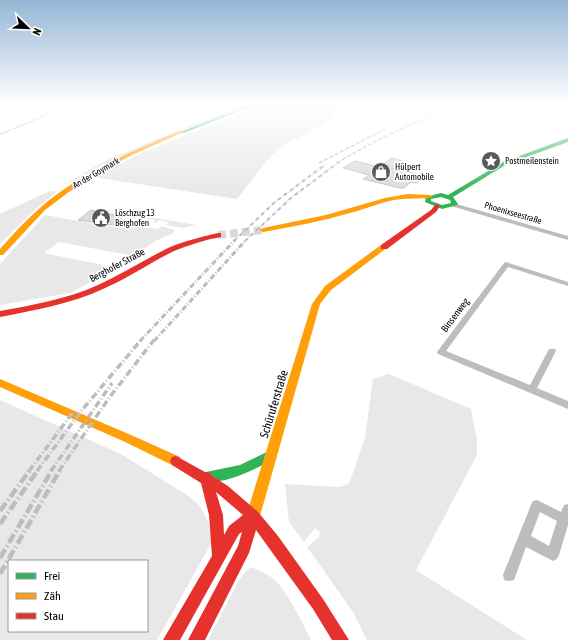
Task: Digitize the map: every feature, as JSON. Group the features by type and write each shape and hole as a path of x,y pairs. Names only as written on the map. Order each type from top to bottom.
{"main road":[{"name":"An der Goymark","path":"0,253 40,211 55,198 89,176 121,159 182,134"},
{"path":"430,197 428,198 428,202 446,207 451,201 499,166 568,140"},
{"path":"263,230 344,213 401,195 416,194 430,197 437,195 451,201"},
{"name":"Schüruferstraße","path":"196,640 244,548 311,321 320,297 328,288 434,211 438,206"},
{"name":"Berghofer Straße","path":"0,314 80,295 120,278 174,246 196,239 218,235"},
{"path":"0,383 170,458 206,478 233,497 253,516 326,615 341,640"},
{"path":"206,478 241,472 257,465 271,456"},
{"path":"206,478 218,519 220,533 218,557"},
{"path":"171,640 234,530 253,516"}],"street":[{"name":"Phoenixseestraße","path":"451,201 568,238"},
{"name":"Binsenweg","path":"568,284 506,264 441,352 568,406"},
{"path":"532,390 552,351"},
{"path":"509,576 537,505 566,514 553,554 524,539"}],"shaded area":[{"path":"169,134 176,134 116,158 63,185 110,158"},
{"path":"189,134 305,134 286,144 272,155 237,199 93,177 144,152"},
{"path":"50,191 56,192 30,214 0,244 0,214"},
{"path":"59,202 196,225 183,228 166,225 169,222 159,220 156,223 154,222 156,220 147,218 143,220 144,218 135,216 131,219 127,214"},
{"path":"45,215 113,227 117,223 136,226 139,223 138,226 148,228 152,226 150,228 158,229 161,226 175,230 174,233 155,241 134,256 59,242 44,253 118,268 70,293 0,305 0,264"},
{"path":"389,374 471,409 477,440 477,455 416,570 527,640 367,640 353,612 307,547 319,537 320,532 315,528 304,542 289,522 285,484 339,487 349,484 365,438 373,379"},
{"path":"0,400 121,454 187,495 198,504 204,513 209,525 212,542 157,640 0,640"},
{"path":"250,567 275,580 295,609 311,640 208,640 239,580"}],"building":[{"name":"Hülpert Automobile","path":"392,158 402,161 391,168 425,176 417,183 411,182 404,188 400,188 363,179 369,175 343,168 355,161 379,167"},
{"name":"Löschzug 13 Berghofen","path":"91,210 121,216 118,219 122,219 114,225 78,220"}],"tunnel":[{"path":"218,235 263,230"}],"railway":[{"path":"319,163 376,134"},
{"path":"337,163 391,134"},
{"path":"246,240 291,198 339,162"},
{"path":"235,240 275,202 326,164"},
{"path":"140,341 235,240"},
{"path":"154,341 246,240"},
{"path":"37,471 82,410 141,340"},
{"path":"59,471 109,398 154,340"},
{"path":"51,471 112,383"},
{"path":"29,471 74,411"},
{"path":"0,511 30,470"},
{"path":"0,524 38,470"},
{"path":"0,558 52,470"},
{"path":"8,560 60,470"},
{"path":"0,574 8,560"}],"traffic: fast":[{"path":"449,197 505,163 568,140"},
{"path":"441,195 452,199 455,204 442,207 428,202 428,198 441,195"},
{"path":"206,477 240,470 256,464 271,455"}],"traffic: slow":[{"path":"0,253 43,209 80,181 113,162 177,134"},
{"path":"263,230 336,215 398,197 430,197"},
{"path":"253,516 316,304 328,288 384,247"},
{"path":"0,383 176,461"}],"traffic: jam":[{"path":"384,247 434,211 437,206"},
{"path":"0,314 51,304 76,297 116,280 171,250 201,239 218,235"},
{"path":"176,461 224,490 251,514 273,541 318,604 341,640"},
{"path":"206,477 216,515 218,554"},
{"path":"171,640 234,530 253,516"},
{"path":"196,640 244,548 253,516"}],"place":[{"name":"Postmeilenstein","path":"491,161"},
{"name":"Hülpert Automobile","path":"381,172"},
{"name":"Löschzug 13 Berghofen","path":"101,218"}]}
